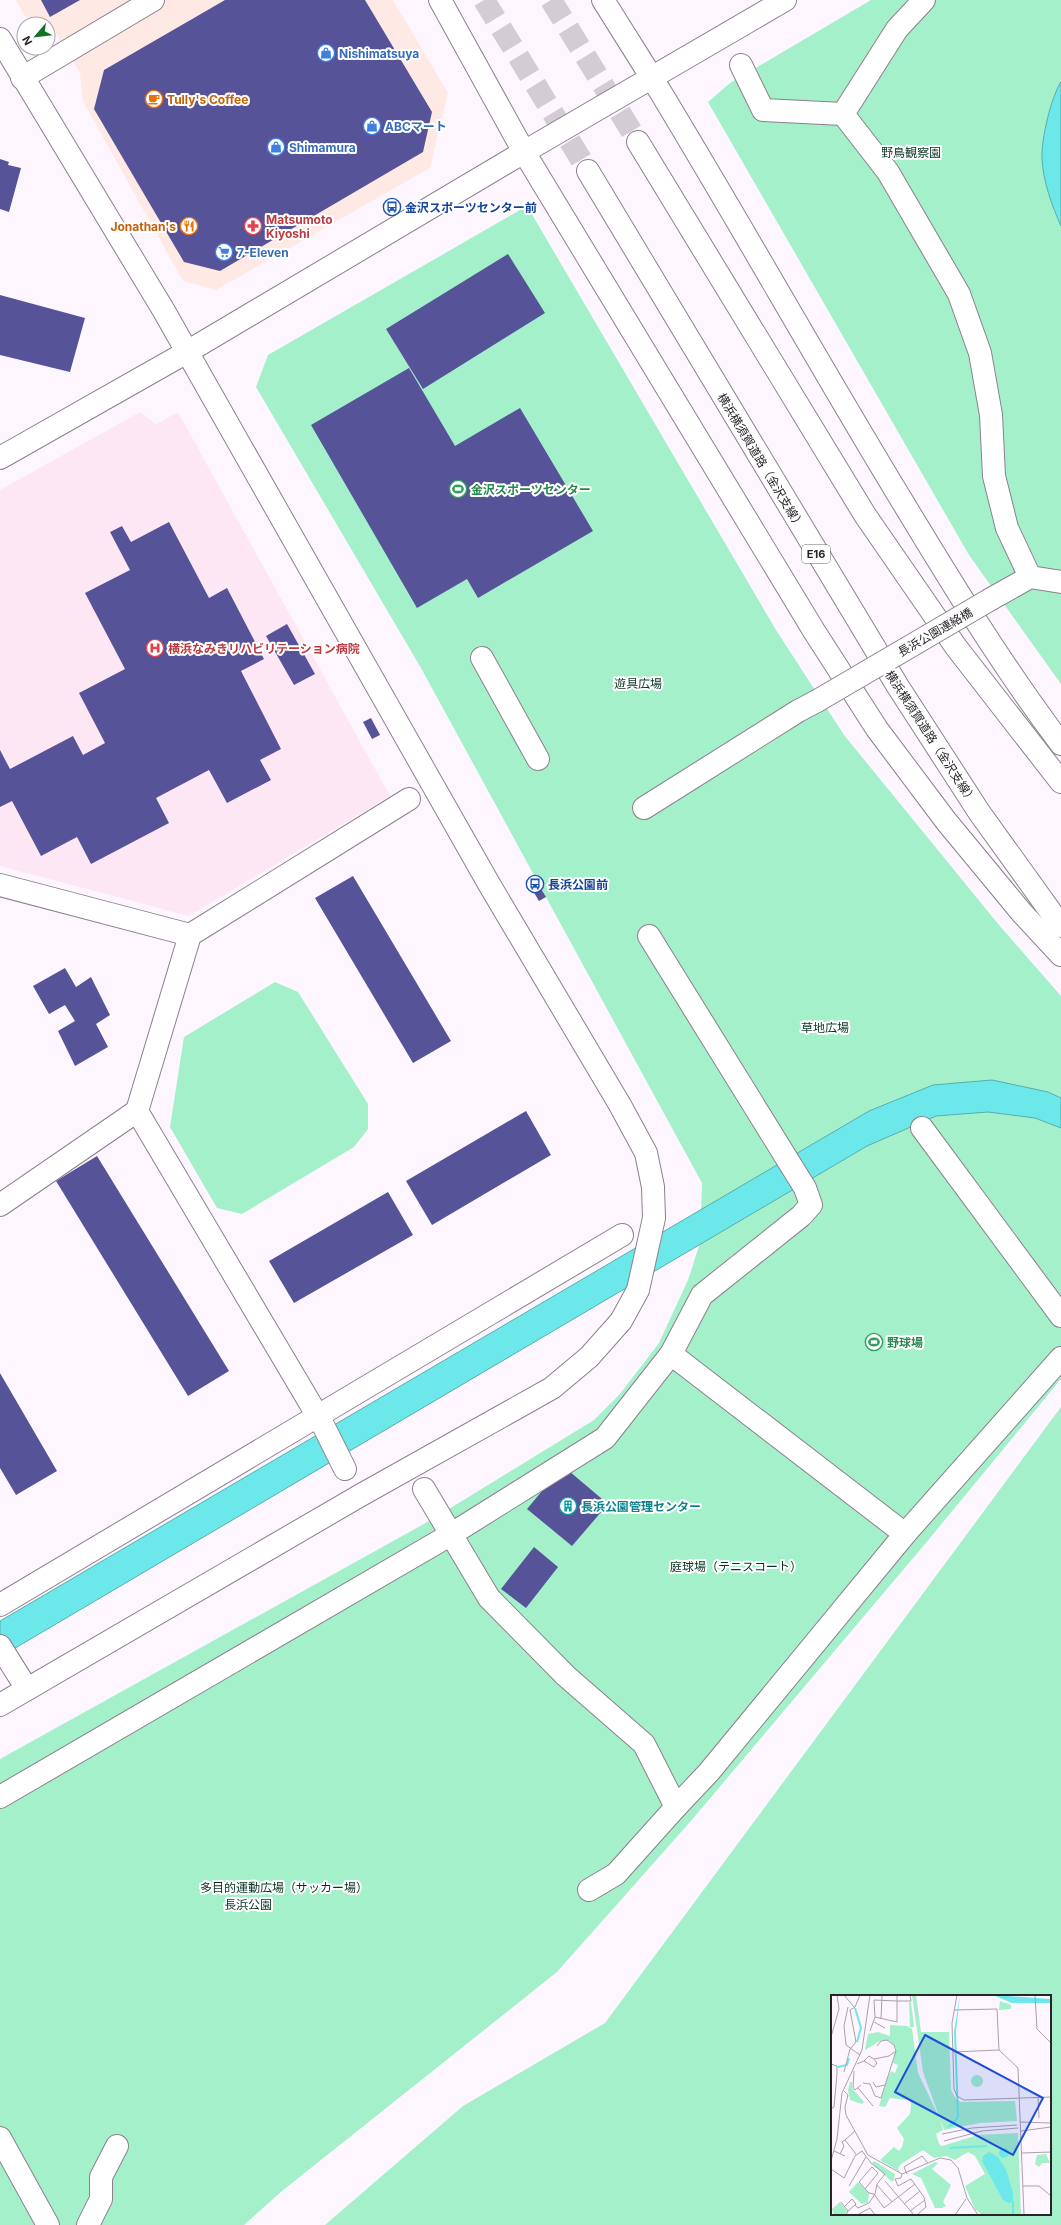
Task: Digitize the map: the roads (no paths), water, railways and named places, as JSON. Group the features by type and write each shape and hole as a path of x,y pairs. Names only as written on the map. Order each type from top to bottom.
{"main road":[{"path":"22,78 153,0"},
{"path":"440,0 524,152 814,631 878,729 946,821 1022,912 1061,955"},
{"path":"603,0 652,78 816,359 941,566 999,657 1061,744"},
{"path":"0,458 187,352 524,152 785,0"},
{"path":"843,114 897,29 924,0"},
{"path":"0,39 187,352 489,884 620,1105 646,1153 653,1187 654,1218 638,1290 621,1321 588,1357 552,1388 361,1495 0,1705"},
{"path":"741,65 763,110 843,114 888,172 959,294 980,353 991,415 994,476 1007,528 1030,577 1061,582"},
{"path":"638,142 866,515 956,648 1061,782"},
{"name":"横浜横須賀道路（金沢支線）","path":"588,171 897,685 979,812 1061,926"},
{"name":"長浜公園連絡橋","path":"644,808 798,711 1030,577"},
{"path":"482,658 538,759"},
{"path":"0,1205 137,1111 190,935 409,799"},
{"path":"0,885 190,935"},
{"path":"0,1797 450,1535 605,1438 671,1354 702,1295 801,1216 811,1205 805,1189 649,936"},
{"path":"137,1111 320,1421 345,1469"},
{"path":"922,1128 1061,1316"},
{"path":"0,1605 320,1421 622,1234"},
{"path":"671,1354 905,1534"},
{"path":"589,1890 616,1874 708,1772 905,1534 1061,1358"},
{"path":"424,1490 489,1598 566,1676 644,1744 676,1807"},
{"path":"2,1650 27,1689"},
{"path":"0,2138 48,2225"},
{"path":"88,2225 101,2198 101,2177 117,2146"}],"water":[{"path":"1061,82 1061,226 1048,193 1044,176 1042,151 1047,119 1057,89"},
{"path":"992,1080 1048,1092 1061,1098 1061,1128 1035,1118 988,1112 936,1116 867,1146 0,1657 0,1621 869,1111 933,1085"}],"tunnel":[{"path":"484,0 588,171"},
{"path":"551,0 638,142"}],"place":[{"name":"Nishimatsuya","path":"326,53"},
{"name":"Tully's Coffee","path":"154,99"},
{"name":"ABCマート","path":"372,126"},
{"name":"Shimamura","path":"276,147"},
{"name":"金沢スポーツセンター前","path":"392,207"},
{"name":"Jonathan's","path":"189,226"},
{"name":"Matsumoto Kiyoshi","path":"253,226"},
{"name":"7-Eleven","path":"224,252"},
{"name":"金沢スポーツセンター","path":"458,489"},
{"name":"横浜なみきリハビリテーション病院","path":"155,648"},
{"name":"長浜公園前","path":"535,884"},
{"name":"野球場","path":"874,1342"},
{"name":"長浜公園管理センター","path":"568,1506"}],"park label":[{"name":"野鳥観察園","path":"911,152"},
{"name":"遊具広場","path":"638,683"},
{"name":"草地広場","path":"825,1027"},
{"name":"庭球場（テニスコート）","path":"736,1566"},
{"name":"多目的運動広場（サッカー場）","path":"284,1887"},
{"name":"長浜公園","path":"248,1904"}]}
